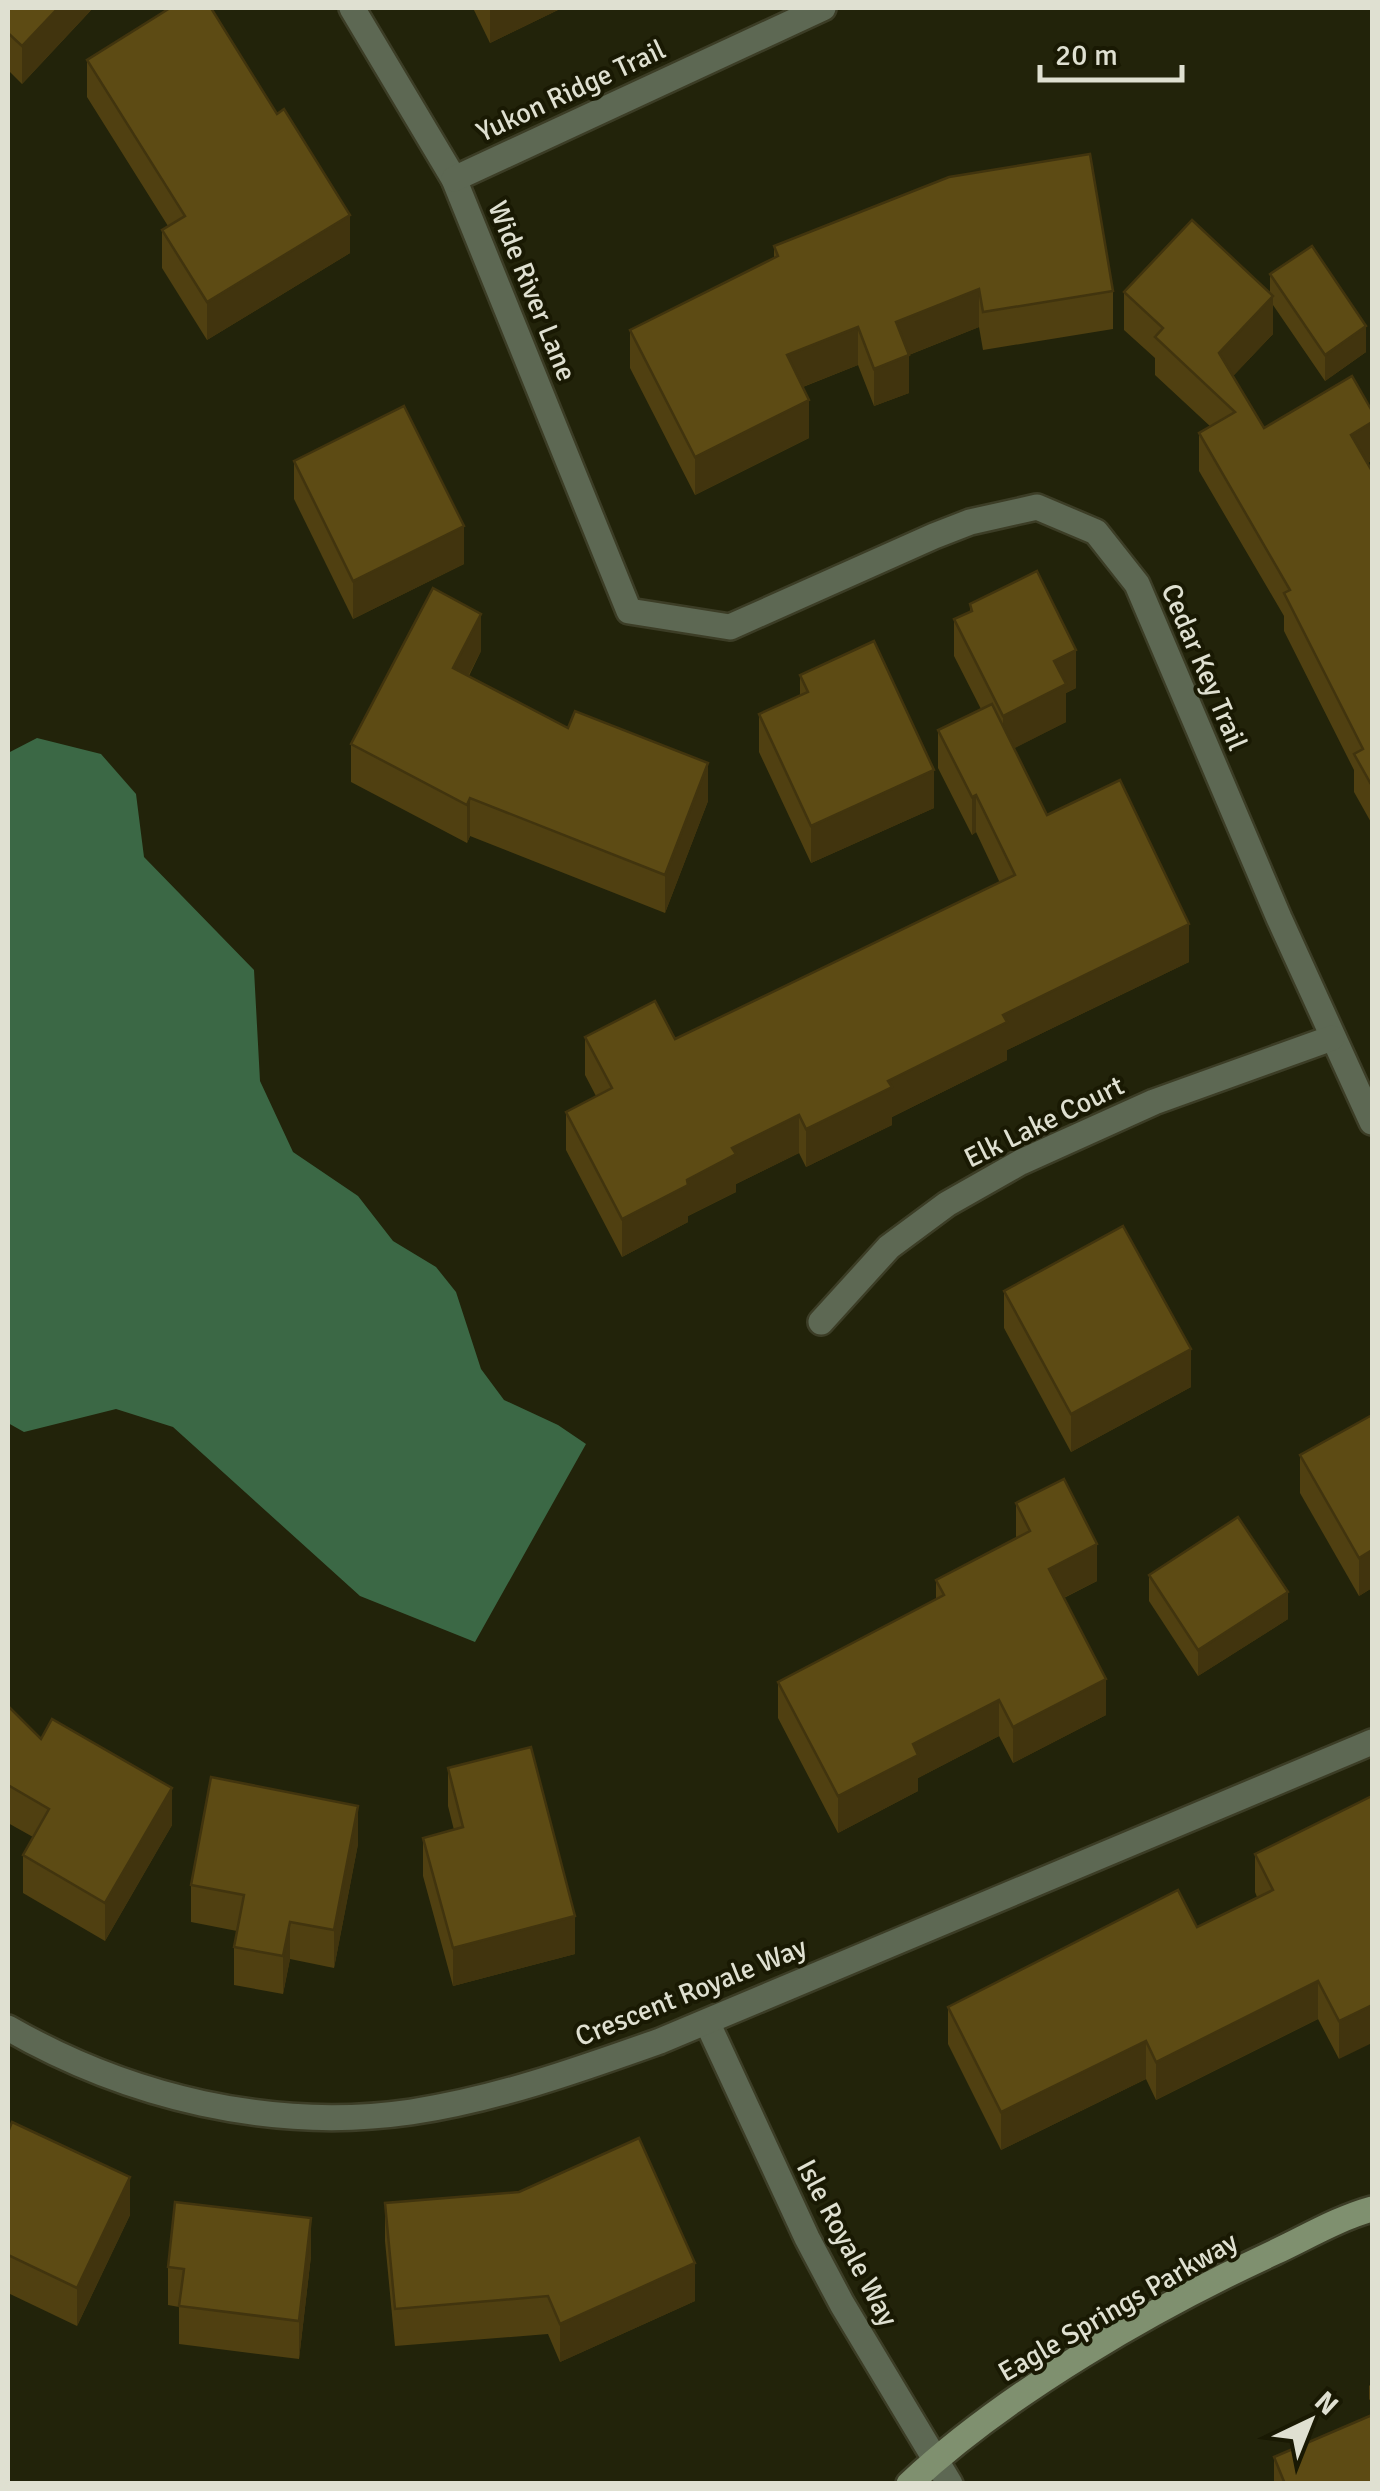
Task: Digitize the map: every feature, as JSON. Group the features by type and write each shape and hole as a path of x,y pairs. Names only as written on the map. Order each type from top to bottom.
{"street":[{"name":"Wide River Lane","path":"352,8 454,179 629,611"},
{"name":"Yukon Ridge Trail","path":"454,179 823,8"},
{"name":"Cedar Key Trail","path":"629,611 730,626 970,522 1037,507 1096,532 1137,584 1332,1038 1372,1122"},
{"name":"Elk Lake Court","path":"821,1322 888,1247 948,1204 1021,1162 1154,1102 1332,1038"},
{"name":"Crescent Royale Way","path":"8,2028 46,2050 145,2090 249,2112 356,2116 409,2112 563,2076 707,2022 1372,1742"},
{"name":"Isle Royale Way","path":"707,2022 824,2271 950,2484"},
{"name":"Eagle Springs Parkway","path":"910,2484 938,2458 1078,2360 1224,2275 1372,2209"}],"shaded area":[{"path":"37,738 101,754 136,794 144,857 254,970 260,1081 293,1152 358,1196 393,1241 436,1267 456,1292 481,1369 504,1400 558,1425 586,1444 475,1642 360,1596 173,1427 116,1409 24,1432 8,1423 8,753"}],"building":[{"path":"8,8 58,8 22,46 8,33"},
{"path":"170,8 211,8 277,114 284,109 350,215 207,302 162,230 185,216 87,60"},
{"path":"1090,154 1113,291 983,312 979,289 896,322 909,355 874,369 858,327 787,355 809,400 695,457 630,330 778,256 774,246 949,177"},
{"path":"1192,220 1273,296 1219,353 1264,428 1352,376 1372,411 1372,422 1351,435 1372,471 1372,786 1354,754 1363,749 1284,593 1290,590 1199,433 1235,412 1155,337 1163,328 1124,292"},
{"path":"1312,246 1366,326 1325,355 1270,274"},
{"path":"404,406 464,526 353,581 294,461"},
{"path":"1037,571 1076,650 1054,661 1066,684 1003,716 954,619 972,611 970,604"},
{"path":"433,588 481,614 453,668 568,728 575,711 708,763 665,875 470,798 467,805 351,744"},
{"path":"874,641 934,770 811,826 759,714 808,692 800,675"},
{"path":"992,704 1047,815 1120,780 1189,924 1003,1015 1007,1022 888,1081 892,1087 806,1129 799,1115 732,1148 736,1154 687,1180 688,1185 622,1219 566,1112 612,1088 585,1037 655,1001 675,1039 1015,875 976,795 972,797 938,730"},
{"path":"1123,1226 1191,1349 1071,1414 1004,1291"},
{"path":"1372,1415 1372,1550 1359,1558 1300,1455"},
{"path":"1064,1479 1097,1544 1049,1569 1106,1679 1013,1727 999,1700 913,1744 918,1755 838,1796 778,1682 944,1595 936,1580 1030,1531 1016,1503"},
{"path":"1238,1517 1288,1592 1198,1650 1149,1575"},
{"path":"8,1706 41,1739 52,1719 172,1788 105,1903 23,1855 49,1809 8,1785"},
{"path":"531,1747 575,1916 453,1948 423,1838 463,1827 448,1768"},
{"path":"211,1777 358,1806 334,1930 290,1922 283,1956 234,1947 244,1895 191,1885"},
{"path":"1372,1796 1372,2005 1339,2021 1318,1981 1156,2062 1146,2041 1001,2112 948,2007 1178,1890 1197,1927 1273,1890 1255,1854"},
{"path":"12,2122 130,2177 77,2288 8,2255 8,2132"},
{"path":"639,2138 695,2263 560,2324 548,2296 395,2309 385,2203 519,2192"},
{"path":"175,2202 311,2218 299,2321 179,2306 184,2269 168,2267"},
{"path":"1372,2415 1372,2484 1285,2484 1274,2457"}]}
